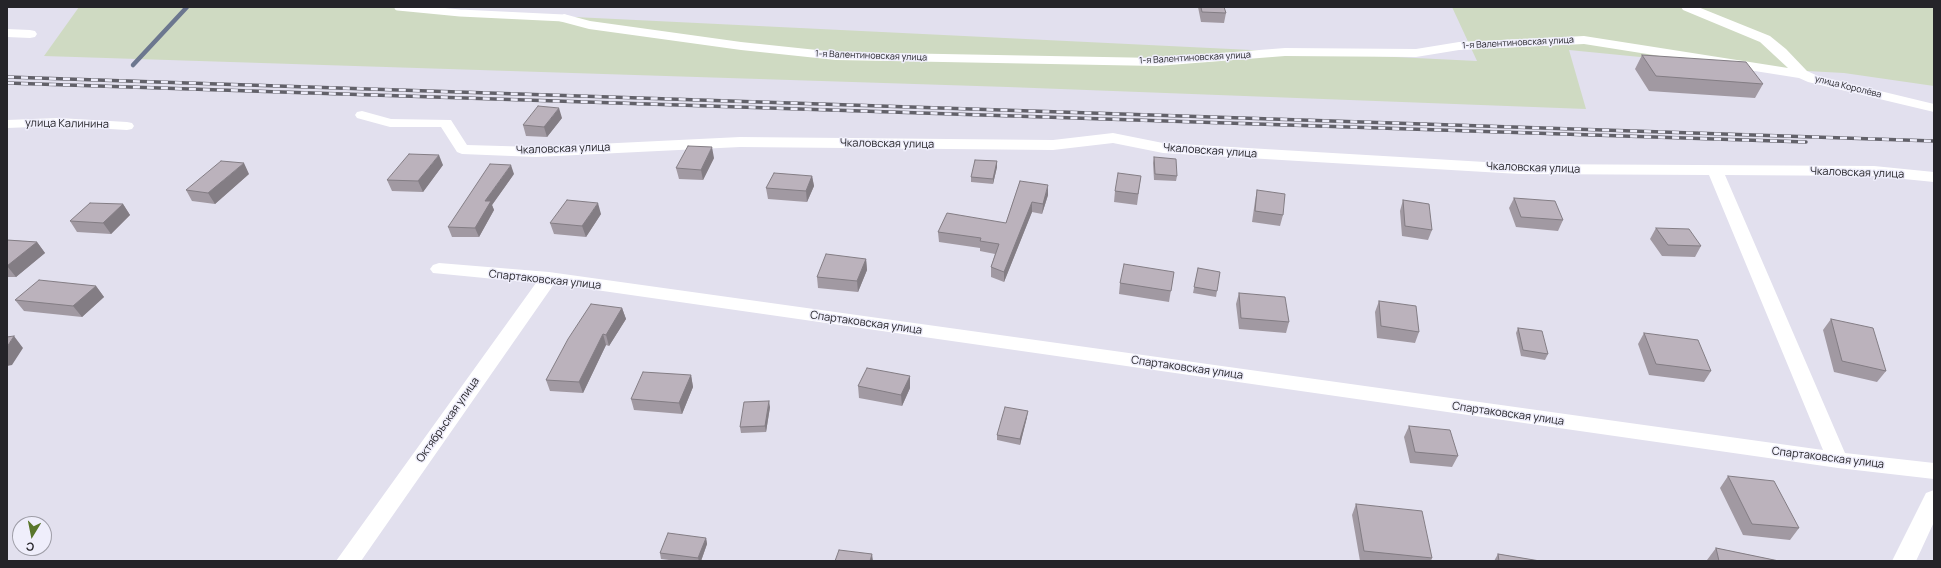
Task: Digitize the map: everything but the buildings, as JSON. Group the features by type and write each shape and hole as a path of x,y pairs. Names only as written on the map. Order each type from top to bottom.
{"street":[{"name":"улица Королёва","path":"1686,7 1765,39 1781,52 1802,74 1837,86 1934,108"},
{"name":"1-я Валентиновская улица","path":"564,18 589,25 741,46 836,56 1157,62 1285,52 1416,53 1459,46 1584,40 1802,74"},
{"path":"7,33 30,34"},
{"name":"Чкаловская улица","path":"362,115 390,123 446,123 462,149 536,152 740,142 1053,145 1113,138 1139,142 1162,148 1511,169 1874,171 1934,177"},
{"name":"улица Калинина","path":"7,124 58,122 127,126"},
{"path":"1715,171 1838,460"},
{"name":"Спартаковская улица","path":"439,269 549,278 1838,460 1934,471"},
{"name":"Октябрьская улица","path":"348,561 549,278"},
{"path":"1904,561 1934,498"}],"lane":[{"path":"398,7 564,18"}],"green space":[{"path":"79,7 369,7 1477,61 1452,7 1934,7 1934,86 1844,73 1752,68 1569,50 1586,109 1008,87 44,56"}],"waterway":[{"path":"133,65 187,7"}],"railway":[{"path":"7,77 1934,141"},
{"path":"7,83 1806,142"}]}
